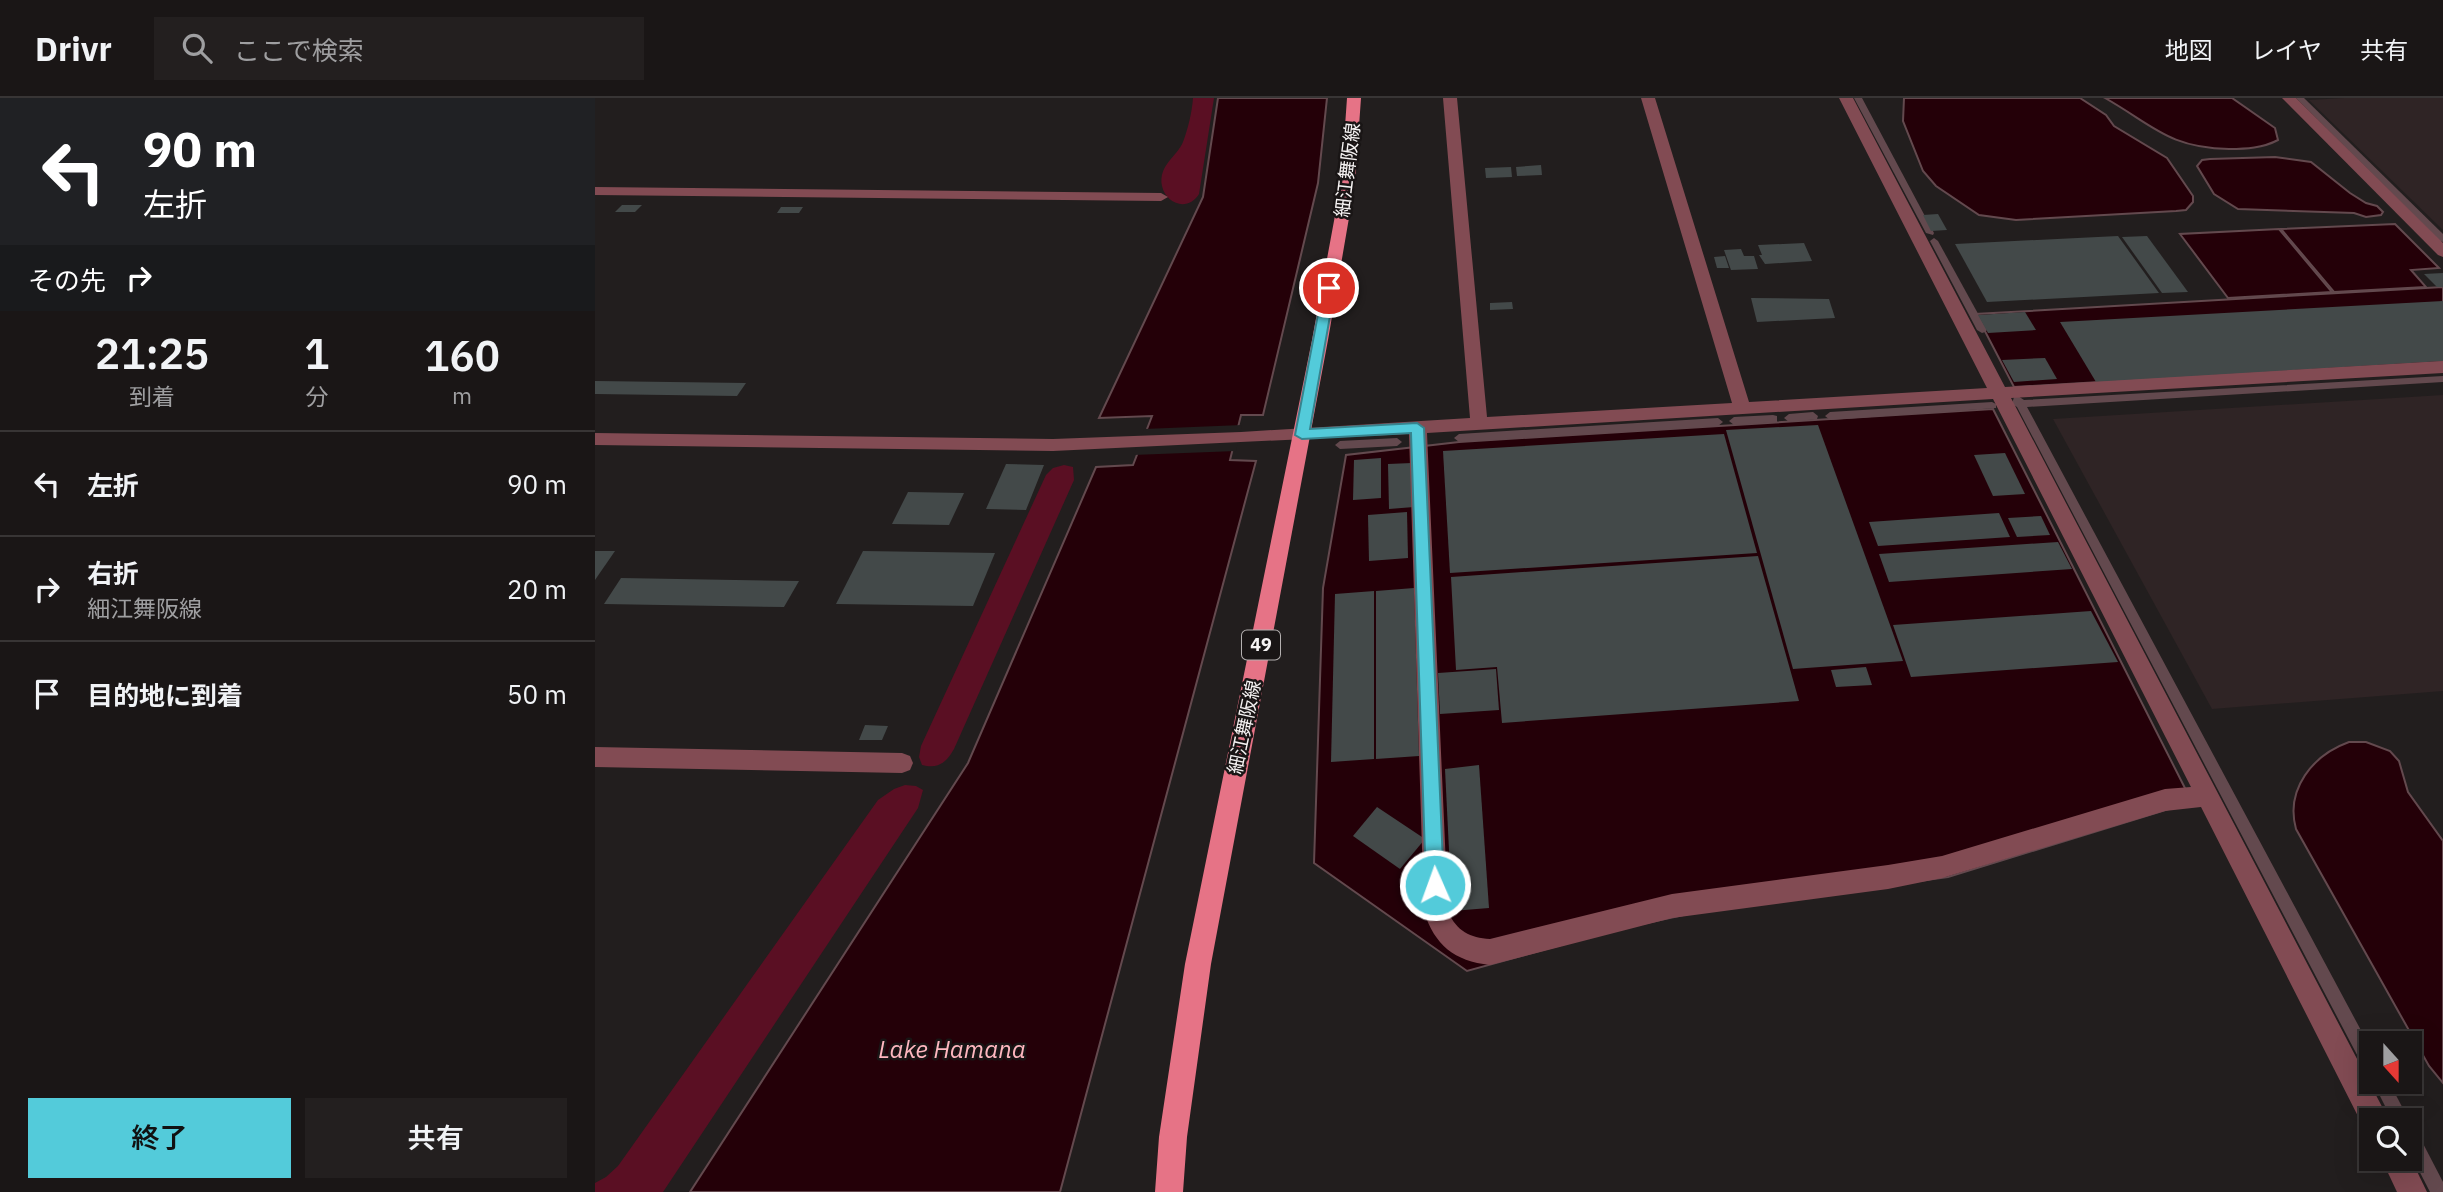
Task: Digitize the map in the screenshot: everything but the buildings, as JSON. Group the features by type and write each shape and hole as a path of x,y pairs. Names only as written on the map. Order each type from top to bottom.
{"main road":[{"name":"細江舞阪線","path":"1169,1192 1173,1136 1198,964 1302,435 1348,183 1354,98"}],"street":[{"path":"1450,98 1479,424"},
{"path":"1648,98 1742,408"},
{"path":"1846,98 2369,1108"},
{"path":"2288,98 2443,252"},
{"path":"595,191 1161,197"},
{"path":"595,439 1053,445 1241,438 2443,367"},
{"path":"1417,428 1436,912 1440,926 1449,938 1460,946 1475,952 1490,952 1672,906 1943,867 2165,800 2207,796"},
{"path":"595,757 902,763"},
{"path":"2402,1171 2413,1192"}],"shaded area":[{"path":"1193,98 1214,98 1199,194 1189,203 1178,204 1164,192 1162,179 1165,167 1183,142"},
{"path":"2443,98 2443,230 2309,100"},
{"path":"2443,395 2443,691 2212,709 2053,419"},
{"path":"1064,465 1073,467 1074,480 954,749 941,764 922,765 919,757 921,746 1046,475 1053,468"},
{"path":"905,785 923,790 918,808 663,1192 595,1192 595,1183 618,1166 878,800"}],"water":[{"name":"Lake Hamana","path":"1218,98 1327,98 1318,183 1263,415 1241,415 1230,460 1256,461 1060,1192 690,1192 968,763 1096,467 1133,465 1152,416 1099,418 1203,197"},
{"path":"1904,98 2080,98 2106,115 2114,126 2167,158 2193,196 2193,202 2186,210 2176,211 2016,220 1979,215 1936,186 1923,171 1903,121"},
{"path":"2105,98 2232,98 2275,128 2278,140 2242,149 2191,145 2163,134"},
{"path":"2275,157 2311,162 2350,193 2377,206 2383,212 2381,215 2366,217 2354,213 2238,209 2214,194 2197,166 2202,160 2210,159"},
{"path":"2395,224 2439,268 2411,270 2426,287 2334,292 2281,229"},
{"path":"2279,229 2332,292 2228,298 2180,234"},
{"path":"2443,287 2443,362 2014,387 1976,314"},
{"path":"1993,409 2192,802 1948,877 1702,911 1619,929 1467,971 1314,863 1323,588 1346,455 1459,442"},
{"path":"2349,742 2366,742 2390,751 2399,761 2408,792 2443,841 2443,1083 2422,1054 2422,1031 2409,1031 2296,829 2294,814 2298,787 2314,765 2336,748"}],"pier":[{"path":"1242,425 1236,451 1133,455 1144,429"}],"waterway":[{"path":"1858,98 1930,233"},
{"path":"2300,98 2443,239"},
{"path":"1934,241 1982,330"},
{"path":"2021,404 2443,379"},
{"path":"2018,399 2021,404"},
{"path":"2021,404 2359,1041"},
{"path":"1830,416 1992,406"},
{"path":"1789,418 1813,416"},
{"path":"1734,421 1773,419"},
{"path":"1459,438 1718,422"},
{"path":"1340,445 1397,442"},
{"path":"2387,1094 2395,1108"},
{"path":"2422,1159 2439,1192"}],"route":[{"path":"1329,288 1302,435 1417,428 1435,885"}]}
